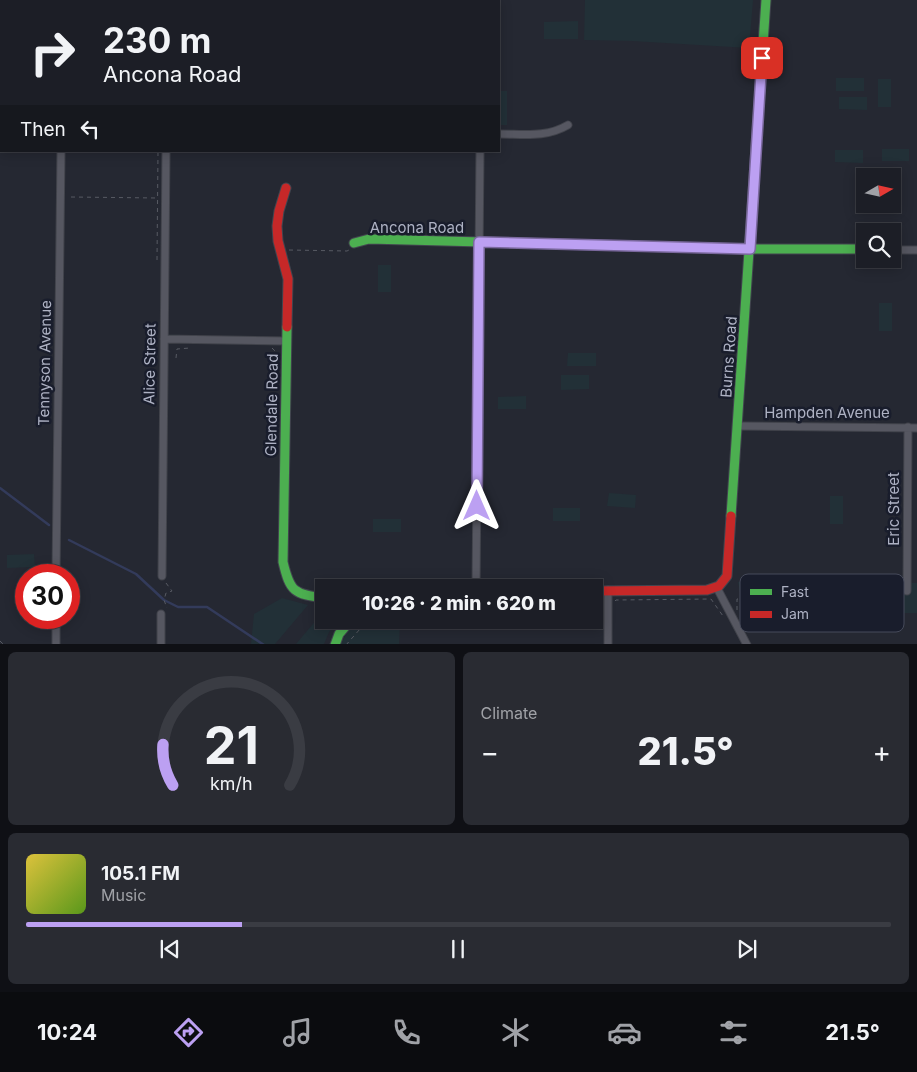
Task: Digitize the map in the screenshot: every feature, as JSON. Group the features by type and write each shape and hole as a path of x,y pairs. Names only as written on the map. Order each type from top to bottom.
{"street":[{"name":"Burns Road","path":"717,588 728,576 766,0"},
{"path":"500,134 548,134 557,132 568,125"},
{"name":"Tennyson Avenue","path":"56,564 61,152"},
{"name":"Alice Street","path":"162,576 166,152"},
{"path":"476,579 480,152"},
{"name":"Glendale Road","path":"286,188 276,217 276,235 288,274 283,562 292,589 304,596 315,597"},
{"name":"Ancona Road","path":"354,243 370,239 856,250"},
{"path":"901,250 917,250"},
{"path":"164,339 287,341"},
{"name":"Hampden Avenue","path":"738,426 917,428"},
{"name":"Eric Street","path":"907,594 908,428"},
{"path":"603,590 707,590 717,588 740,631"},
{"path":"608,590 608,644"},
{"path":"161,614 161,644"},
{"path":"56,629 56,644"},
{"path":"335,644 344,629"},
{"path":"741,632 747,644"}],"path":[{"path":"71,197 157,198"},
{"path":"280,250 347,251 354,243"},
{"path":"176,358 177,349 194,348"},
{"path":"272,348 277,353"},
{"path":"161,614 167,608 164,600 166,593 172,591 162,576"},
{"path":"603,604 613,604 616,600 711,599 722,617 724,616"},
{"path":"737,610 737,599 740,599"},
{"path":"346,644 360,629"},
{"path":"0,641 4,644"}],"shaded area":[{"path":"585,0 753,0 749,48 584,40"},
{"path":"578,21 578,39 544,39 544,22"},
{"path":"836,78 864,78 864,91 836,91"},
{"path":"878,79 891,79 891,107 878,107"},
{"path":"500,91 507,91 507,125 500,125"},
{"path":"839,97 867,97 867,110 839,109"},
{"path":"882,149 909,149 909,161 882,161"},
{"path":"835,150 863,150 863,163 835,162"},
{"path":"378,265 391,265 391,292 378,292"},
{"path":"879,303 892,303 892,331 879,331"},
{"path":"568,353 596,353 596,366 567,366"},
{"path":"561,375 589,375 589,389 561,390"},
{"path":"526,396 526,409 498,409 498,397"},
{"path":"609,493 636,495 635,508 607,506"},
{"path":"830,496 843,496 843,524 830,524"},
{"path":"553,508 580,508 580,521 553,521"},
{"path":"373,519 401,519 401,532 373,532"},
{"path":"34,554 35,564 15,564 15,568 7,568 7,555"},
{"path":"904,583 917,583 917,613 904,613"},
{"path":"282,598 308,605 275,644 251,644 254,614"},
{"path":"315,622 315,629 332,629 324,644 296,644"},
{"path":"349,629 400,629 399,644 341,644"}],"waterway":[{"path":"0,488 49,525"},
{"path":"69,540 136,574 164,600 178,607 207,607 262,644"}],"traffic: fast":[{"path":"731,516 766,0"},
{"path":"354,243 369,239 750,249 856,249"},
{"path":"287,327 283,562 291,586 300,593 315,596"},
{"path":"335,644 343,629"}],"traffic: jam":[{"path":"286,188 279,211 277,226 278,241 288,279 287,327"},
{"path":"603,591 707,590 719,586 727,576 731,516"}],"route":[{"path":"477,506 479,242 750,249 762,58"}]}
